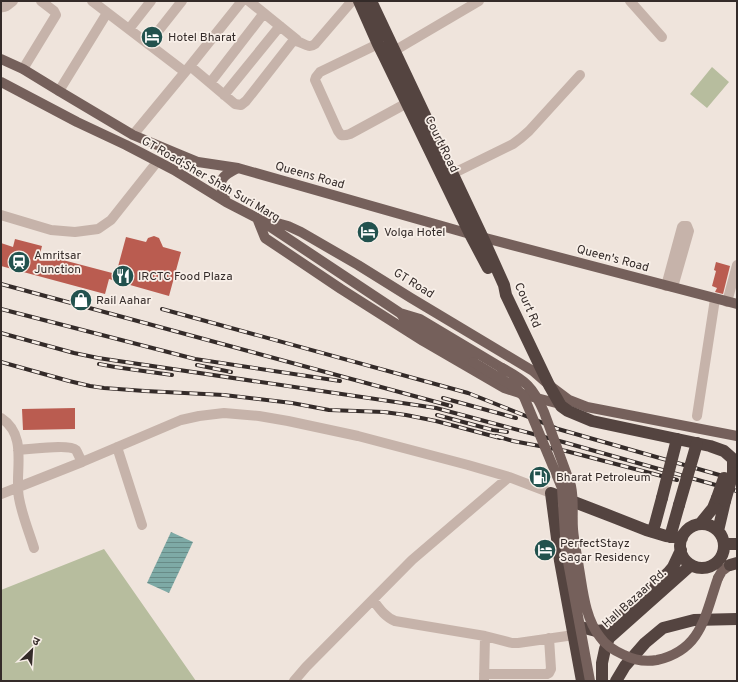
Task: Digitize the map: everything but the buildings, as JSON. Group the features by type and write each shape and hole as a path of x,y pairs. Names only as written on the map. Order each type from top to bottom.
{"highway":[{"name":"Court Road","path":"359,1 378,44 389,53 452,174 476,235"},
{"name":"Court Road","path":"371,1 407,103 476,235"},
{"name":"Court Rd","path":"476,235 504,285 506,295 549,385 561,405"},
{"path":"561,405 568,411 592,421 710,446 724,451 727,463 733,468 721,499 718,531"},
{"path":"652,532 677,440"},
{"path":"678,542 687,530 694,526 700,524 713,526 723,538 724,544 722,555 713,566 698,568 691,565 686,560 682,554 678,542 679,505 697,444"},
{"path":"582,681 560,561 551,493 678,542"},
{"path":"700,524 721,499"},
{"name":"Hall Bazaar Rd.","path":"573,630 606,630 642,598 673,567 678,542"},
{"path":"724,544 737,544"},
{"name":"Hall Bazaar Rd.","path":"602,681 602,663 609,638 691,565"},
{"path":"616,681 625,666 645,643 663,628 694,620 737,619"}],"main road":[{"name":"GT Road;Sher Shah Suri Marg","path":"1,59 23,69 133,135"},
{"name":"GT Road;Sher Shah Suri Marg","path":"1,82 174,170 226,202 257,218 400,313"},
{"name":"Queens Road","path":"133,135 198,162 238,168 476,235"},
{"path":"174,170 181,155"},
{"path":"226,202 221,187 222,179 226,174 238,168"},
{"path":"257,218 265,238 340,289 423,341 504,388 561,405"},
{"name":"GT Road","path":"257,218 288,226 301,232 358,265 533,371 569,400 587,407 737,436"},
{"name":"Queen's Road","path":"476,235 737,304"},
{"path":"400,313 408,323 516,388 524,397 562,488 566,551 590,681"},
{"path":"400,313 420,319 518,377 531,387 544,412 571,486 573,494 573,528 586,605 594,627 600,638 607,645 628,657 642,660 666,658 679,652 689,644 701,627 718,578 722,571 735,564"}],"street":[{"path":"1,7 8,5 13,1"},
{"path":"23,69 56,16 54,11 40,1"},
{"path":"92,1 148,44 210,83 238,105 243,104 291,42 297,40"},
{"path":"129,29 151,1"},
{"path":"148,44 182,1"},
{"path":"133,135 242,2 264,14 297,40 310,47 315,44 352,1"},
{"path":"389,53 479,1"},
{"path":"630,1 662,37"},
{"path":"59,91 107,13"},
{"path":"210,83 264,14"},
{"path":"224,95 280,26"},
{"path":"378,44 320,72 316,77 315,80 338,131 340,135 345,136 350,134 407,103"},
{"path":"452,174 513,144 521,138 580,75"},
{"path":"1,215 51,230 75,232 98,229 112,220 157,162"},
{"path":"685,225 689,231 669,286 682,227 685,225"},
{"path":"727,302 737,265"},
{"path":"697,416 715,299"},
{"path":"1,494 82,462 181,420 224,413 288,420 358,436 509,477 551,493"},
{"path":"1,418 12,428 17,440 17,488 34,548"},
{"path":"18,450 59,447 71,448 76,450 82,462"},
{"path":"117,447 142,525"},
{"path":"294,681 412,560 509,477"},
{"path":"373,600 383,613 395,621 485,636 512,643 548,638 573,630"},
{"path":"485,636 484,677 549,673 548,638"}],"green space":[{"path":"712,67 729,82 707,108 690,94"},
{"path":"104,549 196,681 1,681 1,590"}],"water":[{"path":"171,532 193,542 169,593 147,583"}],"railway":[{"path":"1,284 451,406"},
{"path":"1,309 195,359 340,381"},
{"path":"162,309 468,393 556,428"},
{"path":"1,333 98,358 436,408 737,491"},
{"path":"1,362 90,386 145,391 224,395 292,403 329,410 384,412 436,421 500,438"},
{"path":"99,364 172,375"},
{"path":"197,365 231,372"},
{"path":"443,398 516,418"},
{"path":"437,415 493,430 507,432"},
{"path":"551,427 737,480"},
{"path":"496,436 513,441 566,451 677,480"}],"place":[{"name":"Hotel Bharat","path":"152,37"},
{"name":"Volga Hotel","path":"368,232"},
{"name":"Amritsar Junction","path":"19,262"},
{"name":"IRCTC Food Plaza","path":"123,276"},
{"name":"Rail Aahar","path":"81,300"},
{"name":"Bharat Petroleum","path":"540,477"},
{"name":"PerfectStayz Sagar Residency","path":"545,550"}]}
